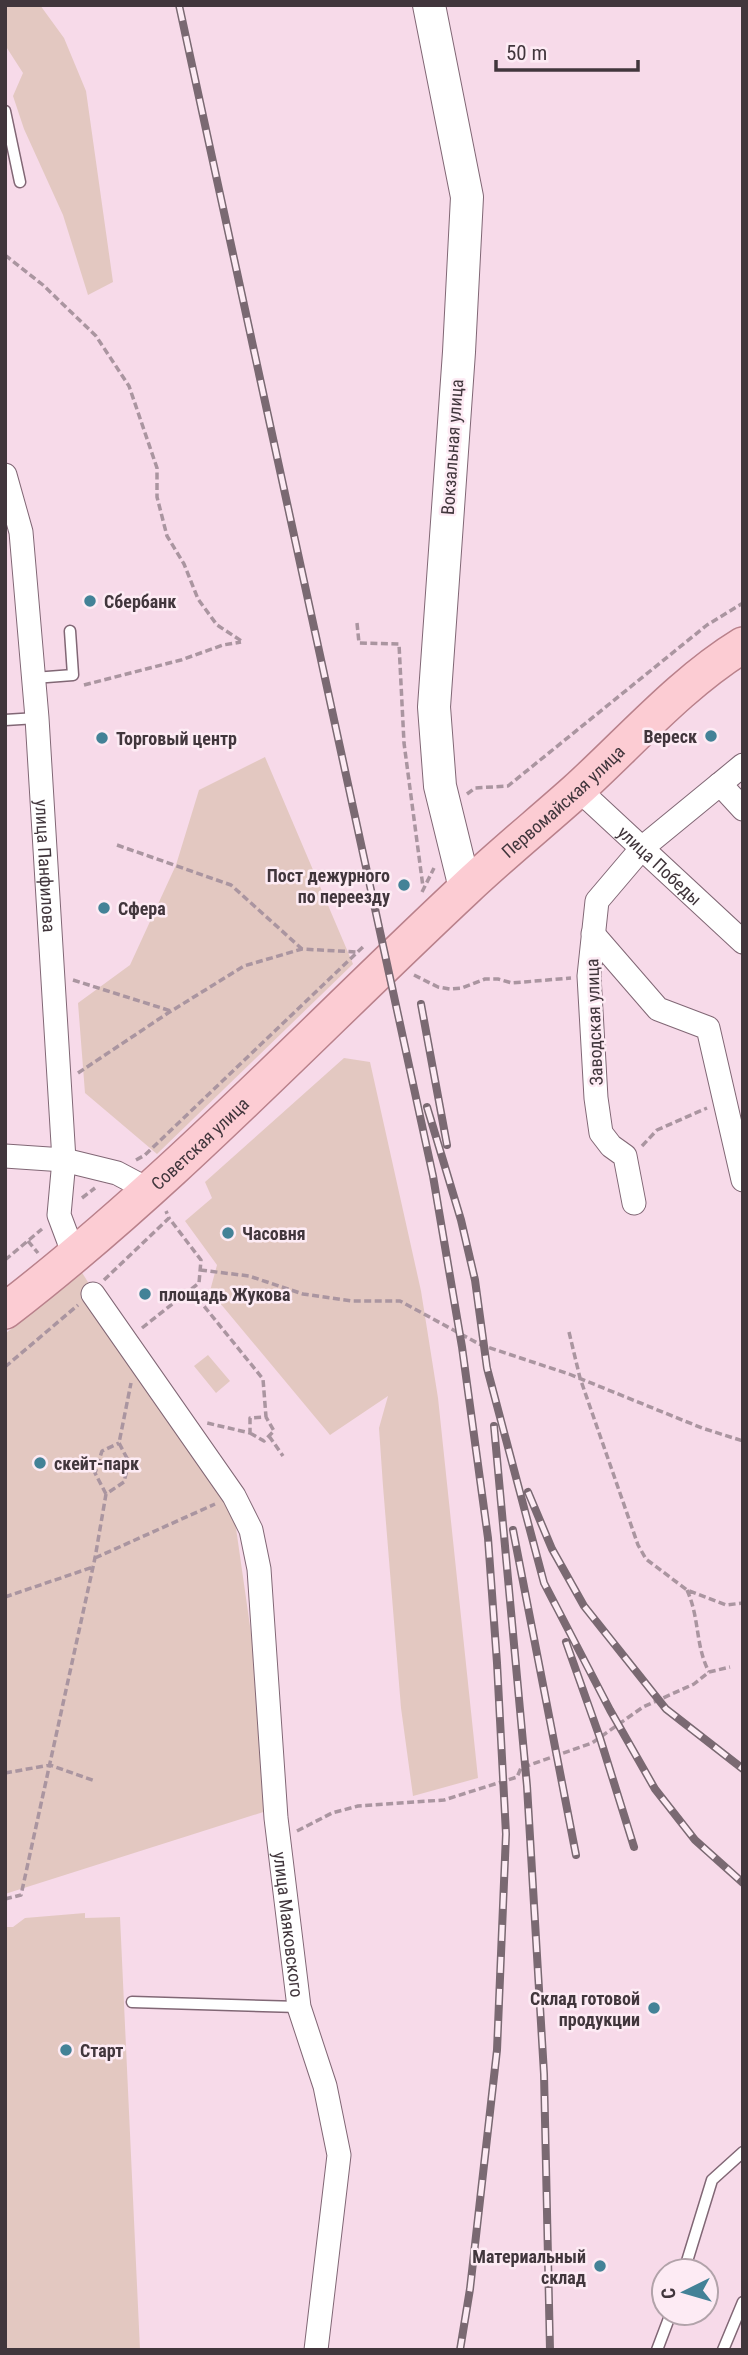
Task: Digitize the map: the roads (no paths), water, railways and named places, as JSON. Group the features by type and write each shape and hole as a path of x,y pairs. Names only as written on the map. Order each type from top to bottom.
{"main road":[{"name":"Вокзальная улица","path":"429,5 467,197 434,707 440,786 465,888"},
{"name":"Первомайская улица","path":"382,958 578,789 715,662 743,645"},
{"name":"Советская улица","path":"5,1311 149,1190 382,958"}],"street":[{"name":"улица Панфилова","path":"5,475 21,532 37,718 64,1160 59,1215 74,1255"},
{"name":"Заводская улица","path":"635,1203 625,1156 611,1146 601,1133 589,976 597,901 642,848 743,765"},
{"path":"720,784 743,809"},
{"name":"улица Победы","path":"578,789 743,942"},
{"path":"593,934 658,1009 708,1028 743,1180"},
{"path":"589,976 632,979"},
{"path":"5,1156 64,1160 117,1173 149,1190"},
{"name":"улица Маяковского","path":"85,1301 131,1350 234,1496 251,1530 258,1569 279,1840 299,2007 325,2086 339,2155 316,2350"}],"lane":[{"path":"5,111 20,182"},
{"path":"34,678 72,675 70,631"},
{"path":"5,720 37,718"},
{"path":"132,2002 299,2007"},
{"path":"688,2257 712,2180 743,2152"},
{"path":"723,2350 743,2302"},
{"path":"657,2350 666,2327"}],"railway":[{"path":"179,5 433,1176 462,1347 488,1538 506,1834 497,2050 470,2289 460,2350"},
{"path":"421,1004 447,1145"},
{"path":"427,1107 461,1220 475,1280 487,1368 544,1583 610,1710 655,1789 695,1840 743,1883"},
{"path":"494,1426 527,1786 544,2074 550,2350"},
{"path":"528,1492 552,1549 584,1606 666,1709 743,1769"},
{"path":"513,1530 576,1855"},
{"path":"566,1642 634,1847"}],"place":[{"name":"Сбербанк","path":"90,601"},
{"name":"Вереск","path":"711,736"},
{"name":"Торговый центр","path":"102,738"},
{"name":"Пост дежурного по переезду","path":"404,885"},
{"name":"Сфера","path":"104,908"},
{"name":"Часовня","path":"228,1233"},
{"name":"площадь Жукова","path":"145,1294"},
{"name":"скейт-парк","path":"40,1463"},
{"name":"Склад готовой продукции","path":"654,2008"},
{"name":"Старт","path":"66,2050"},
{"name":"Материальный склад","path":"600,2266"}]}
